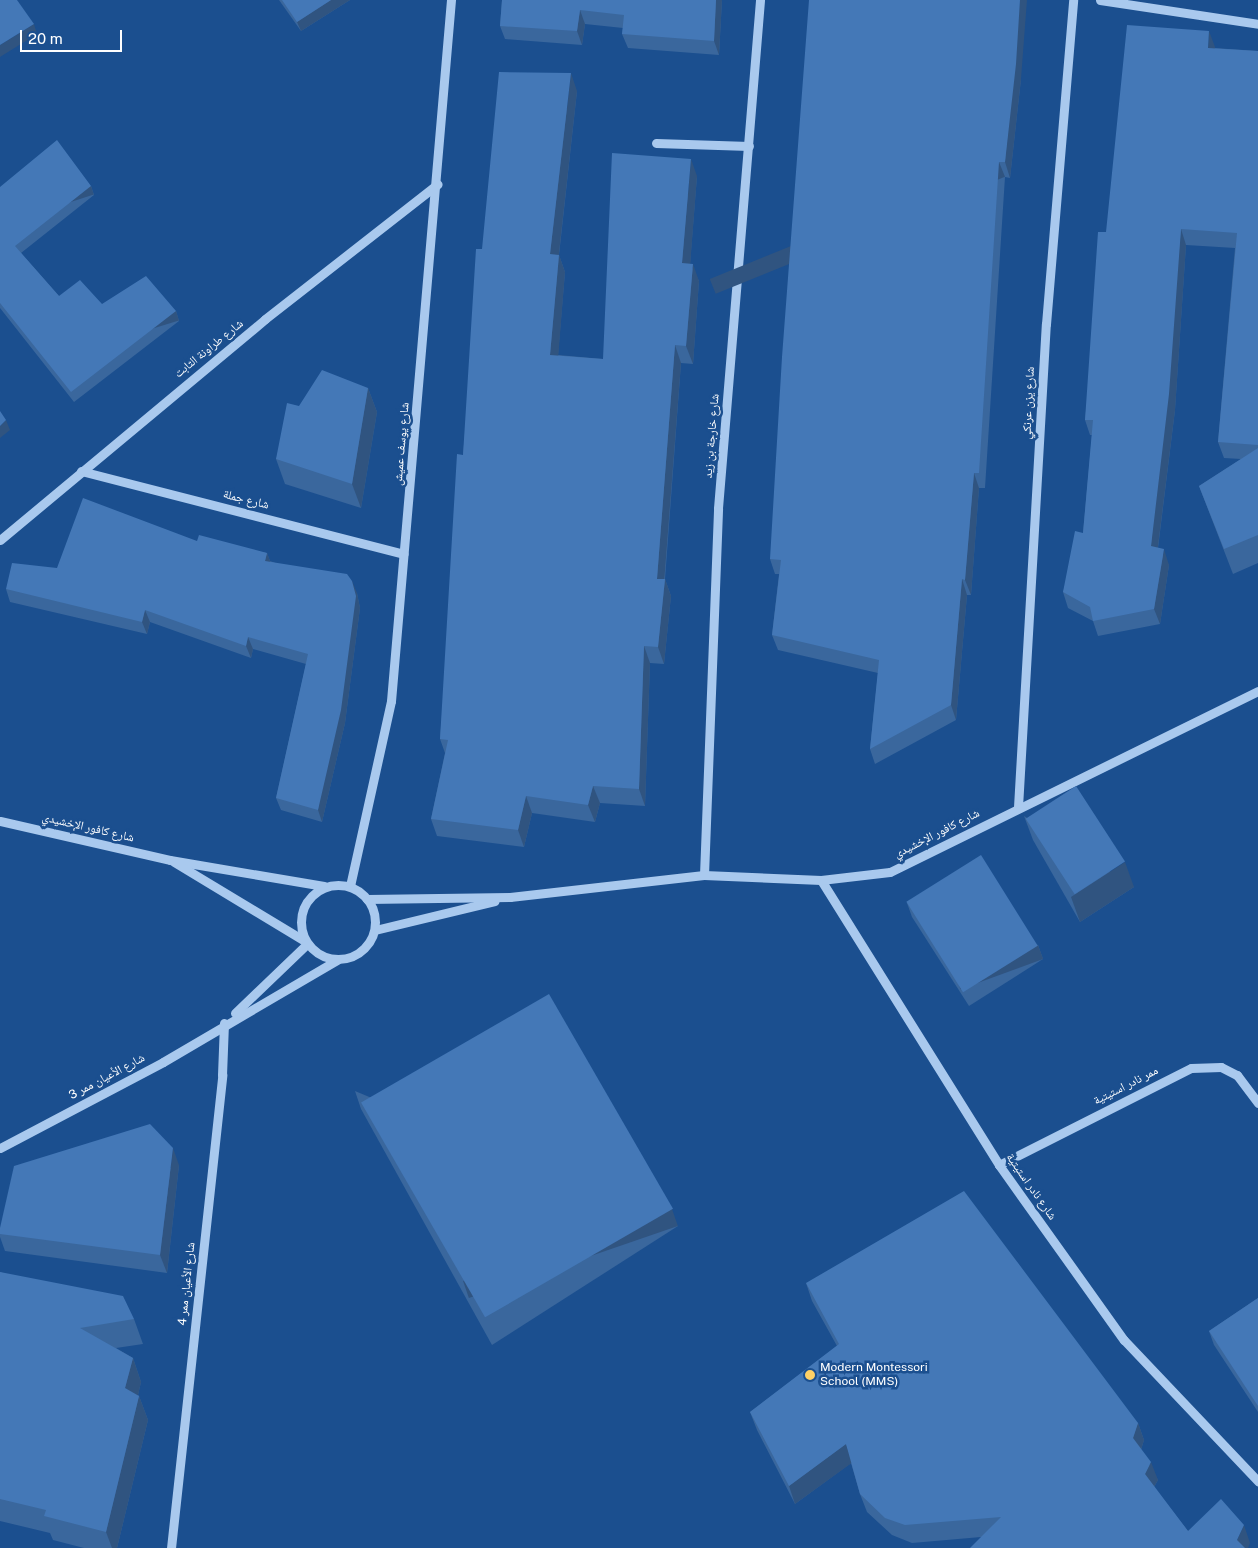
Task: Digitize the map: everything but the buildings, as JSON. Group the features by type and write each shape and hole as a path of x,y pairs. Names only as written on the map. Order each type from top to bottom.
{"street":[{"name":"شارع يوسف عميش","path":"350,886 391,701 438,184 451,0"},
{"name":"شارع خارجة بن زيد","path":"704,875 718,508 760,0"},
{"name":"شارع يزن عرنكي","path":"1018,807 1046,324 1073,0"},
{"path":"1100,0 1258,24"},
{"path":"656,143 749,146"},
{"name":"شارع طراونة الثابت","path":"0,540 81,471 438,184"},
{"name":"شارع جملة","path":"81,471 404,554"},
{"name":"شارع كافور الإخشيدي","path":"367,898 510,897 704,875 821,880 890,872 1018,807 1258,691"},
{"name":"شارع كافور الإخشيدي","path":"0,821 170,860 324,886"},
{"name":"شارع كافور الإخشيدي","path":"170,860 306,942"},
{"name":"شارع نادر استيتية","path":"821,880 999,1164 1124,1340 1258,1481"},
{"path":"324,886 350,886 367,898 374,913 374,930 362,950 337,960 320,956 306,942 302,909 324,886"},
{"name":"شارع كافور الإخشيدي","path":"374,930 510,897"},
{"name":"شارع الأعيان ممر 3","path":"224,1023 306,942"},
{"name":"شارع الأعيان ممر 3","path":"0,1148 163,1062 224,1023 337,960"},
{"name":"شارع الأعيان ممر 4","path":"171,1548 222,1075 224,1023"},
{"name":"ممر نادر استيتية","path":"999,1164 1191,1068 1221,1067 1237,1075 1258,1103"}],"place":[{"name":"Modern Montessori School (MMS)","path":"810,1375"}]}
